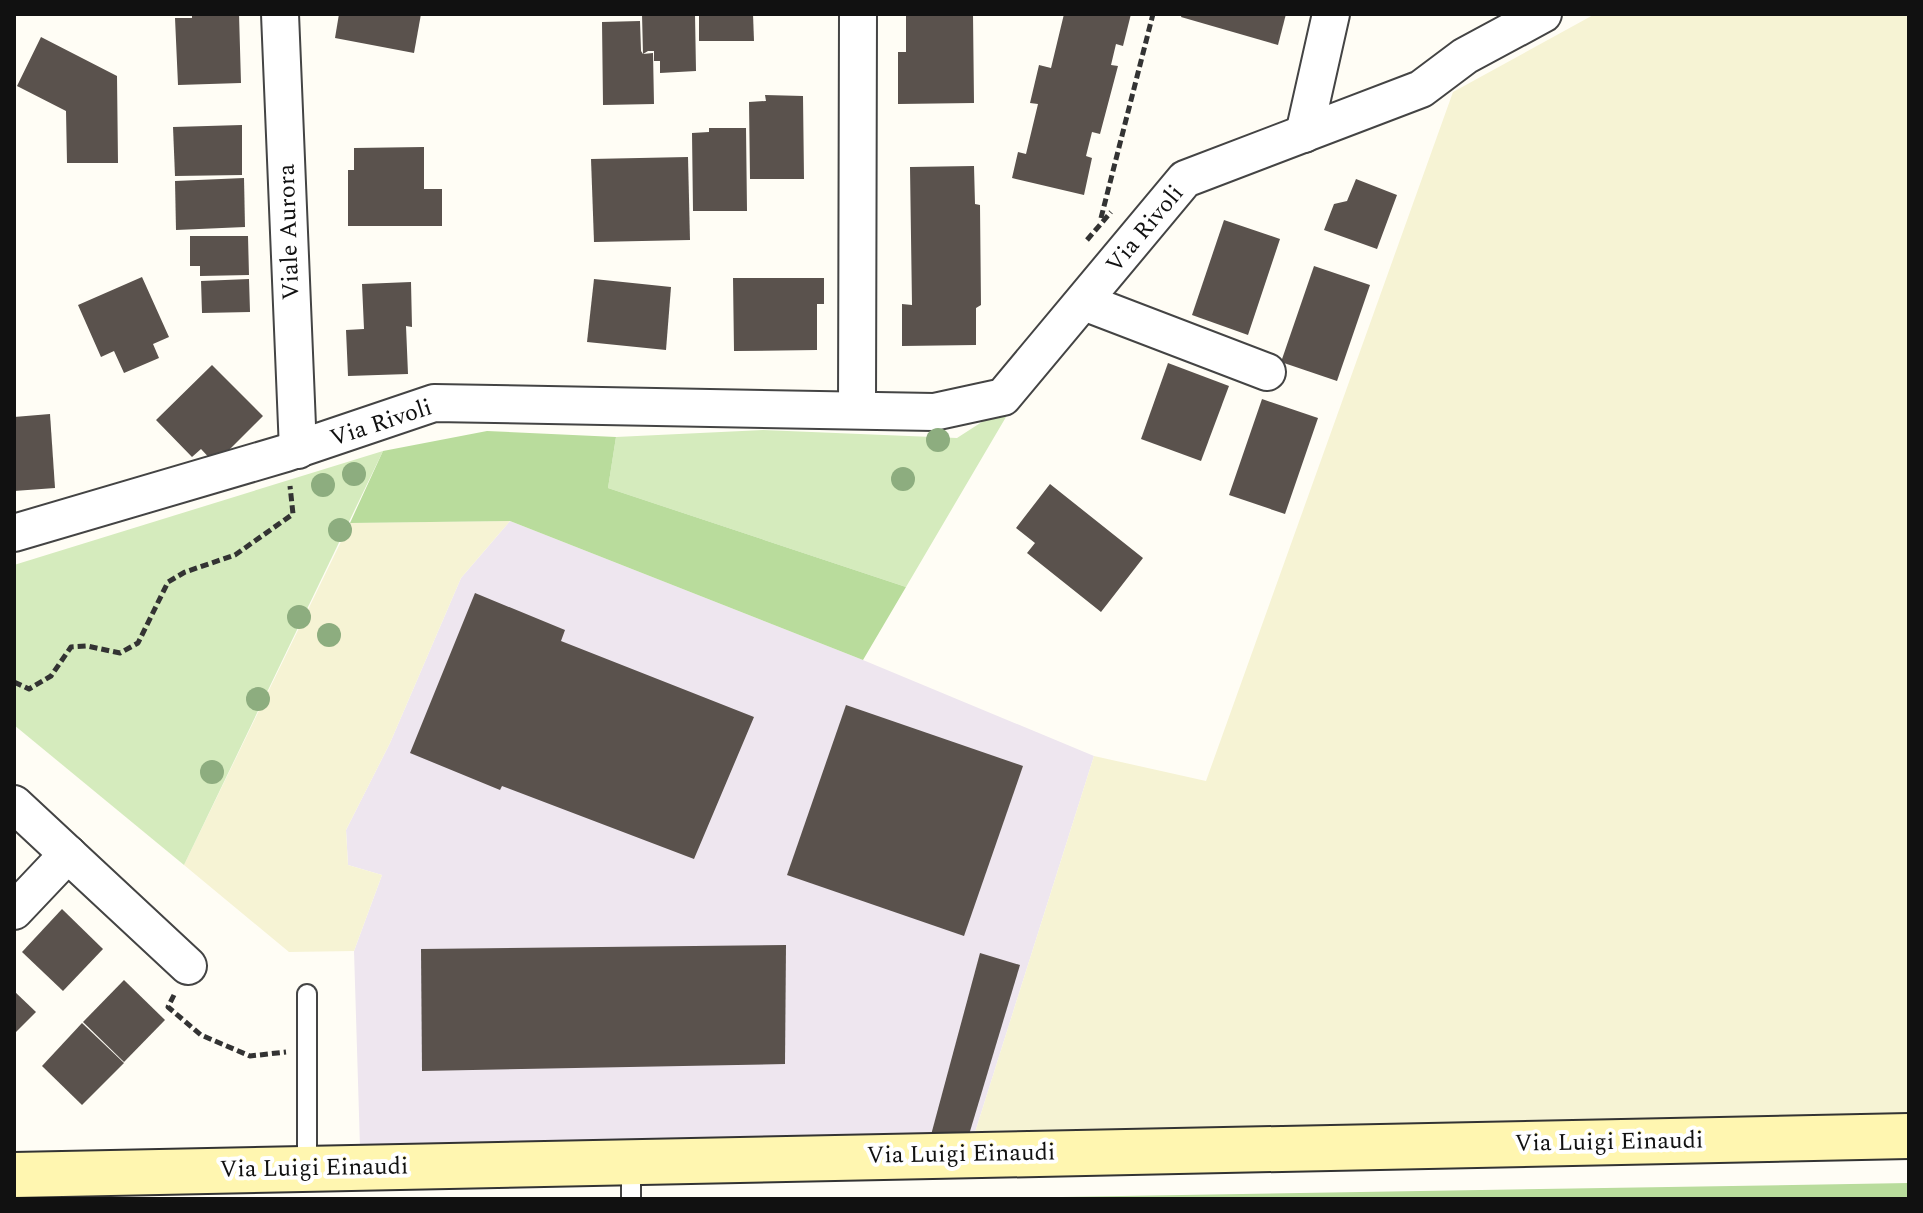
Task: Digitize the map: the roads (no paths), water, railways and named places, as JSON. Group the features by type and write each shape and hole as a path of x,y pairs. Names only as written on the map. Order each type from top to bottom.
{"main road":[{"name":"Via Luigi Einaudi","path":"14,1175 307,1168 631,1180 1909,1136"}],"street":[{"name":"Viale Aurora","path":"280,14 292,452"},
{"path":"857,410 858,14"},
{"path":"1304,134 1331,14"},
{"name":"Via Rivoli","path":"14,533 292,452 434,403 934,412 1003,397 1185,179 1421,89 1465,56 1543,14"},
{"name":"Via Rivoli","path":"1084,302 1267,372"},
{"path":"14,804 188,966"},
{"path":"14,911 68,854"}],"lane":[{"path":"307,994 307,1168"}]}
